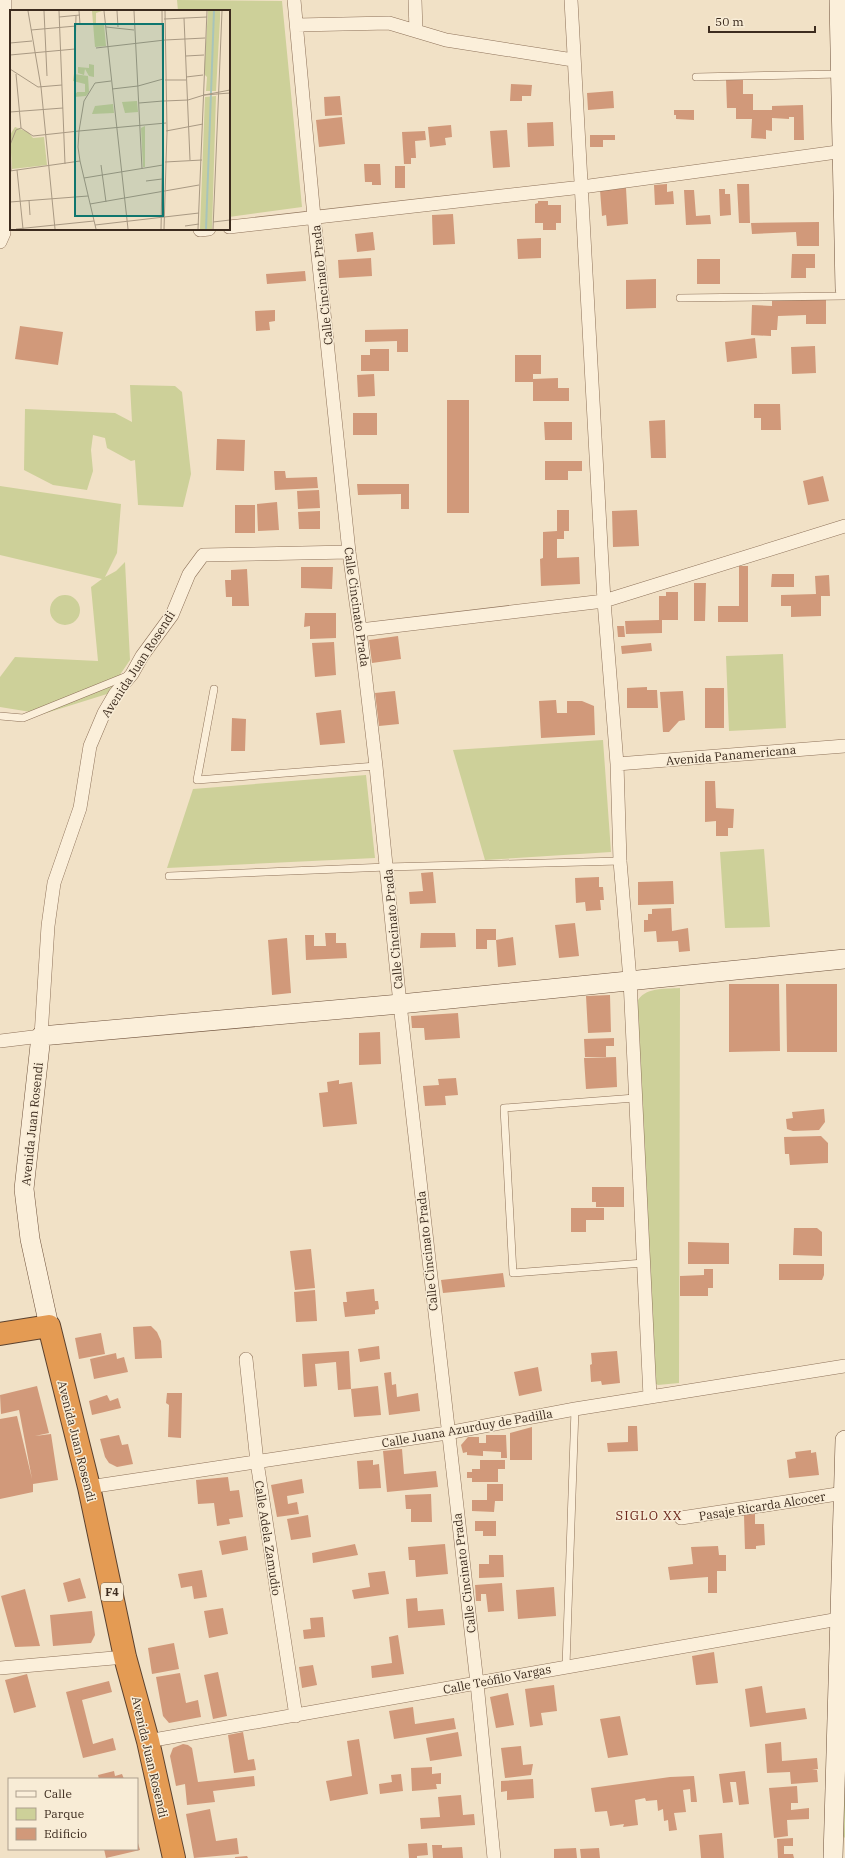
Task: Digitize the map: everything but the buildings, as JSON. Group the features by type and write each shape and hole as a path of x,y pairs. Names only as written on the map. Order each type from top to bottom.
{"highway":[{"path":"0,1334 49,1326"},
{"name":"Avenida Juan Rosendi","path":"49,1326 89,1487 126,1657 148,1741 174,1858"}],"main road":[{"path":"839,0 845,289"},
{"path":"41,1036 400,1004 845,959"},
{"name":"Avenida Juan Rosendi","path":"41,1036 24,1189 30,1239 49,1326"},
{"path":"832,1858 843,1619 845,1440"}],"street":[{"path":"0,242 4,233 2,18 4,0"},
{"name":"Calle Cincinato Prada","path":"294,0 314,217 349,552 376,766 400,1004 476,1683 494,1858"},
{"path":"415,0 416,31"},
{"path":"571,0 573,60 582,187 604,601 617,764 620,861 630,980 650,1397"},
{"path":"297,25 389,23 446,40 573,60"},
{"path":"230,227 582,187 843,151"},
{"path":"360,630 604,601 845,526"},
{"name":"Avenida Juan Rosendi","path":"41,1036 48,926 54,883 80,808 90,746 104,713 115,694 132,674 142,656 172,615 189,574 203,555 349,552"},
{"name":"Avenida Panamericana","path":"617,764 845,746"},
{"path":"0,1040 41,1036"},
{"name":"Calle Adela Zamudio","path":"246,1359 257,1462 296,1716"},
{"name":"Calle Juana Azurduy de Padilla","path":"89,1487 447,1433 650,1397 845,1366"},
{"name":"Pasaje Ricarda Alcocer","path":"681,1518 844,1493"},
{"name":"Calle Teófilo Vargas","path":"148,1741 296,1716 566,1666 843,1619"},
{"path":"0,1668 126,1657"}],"lane":[{"path":"696,77 840,74"},
{"path":"680,298 845,296"},
{"path":"0,716 23,718 132,674"},
{"path":"214,689 197,780 376,766"},
{"path":"169,876 387,867 620,861"},
{"path":"635,1098 504,1108 513,1273 644,1263"},
{"path":"566,1666 575,1410"}],"green space":[{"path":"177,0 282,1 302,207 230,217 230,10 178,10"},
{"path":"130,385 175,386 182,392 191,474 183,507 138,505 135,460 131,461 107,448 105,438 93,435 91,450 93,471 87,490 53,485 24,470 25,409 115,413 132,422"},
{"path":"0,486 121,504 117,553 105,577 116,571 125,562 130,660 107,694 43,714 0,707 0,677 15,657 98,661 91,587 102,579 0,555"},
{"path":"65,595 76,599 80,610 76,621 65,625 54,621 50,610 54,599"},
{"path":"783,654 786,728 729,731 726,656"},
{"path":"603,740 611,852 485,860 453,750"},
{"path":"366,775 375,858 167,868 193,789"},
{"path":"764,849 770,927 725,928 720,852"},
{"path":"680,988 679,1383 658,1385 653,1382 637,1002 640,997 650,991"},
{"path":"845,1756 845,1838 842,1835"}],"district":[{"name":"SIGLO XX","path":"649,1515"}]}
